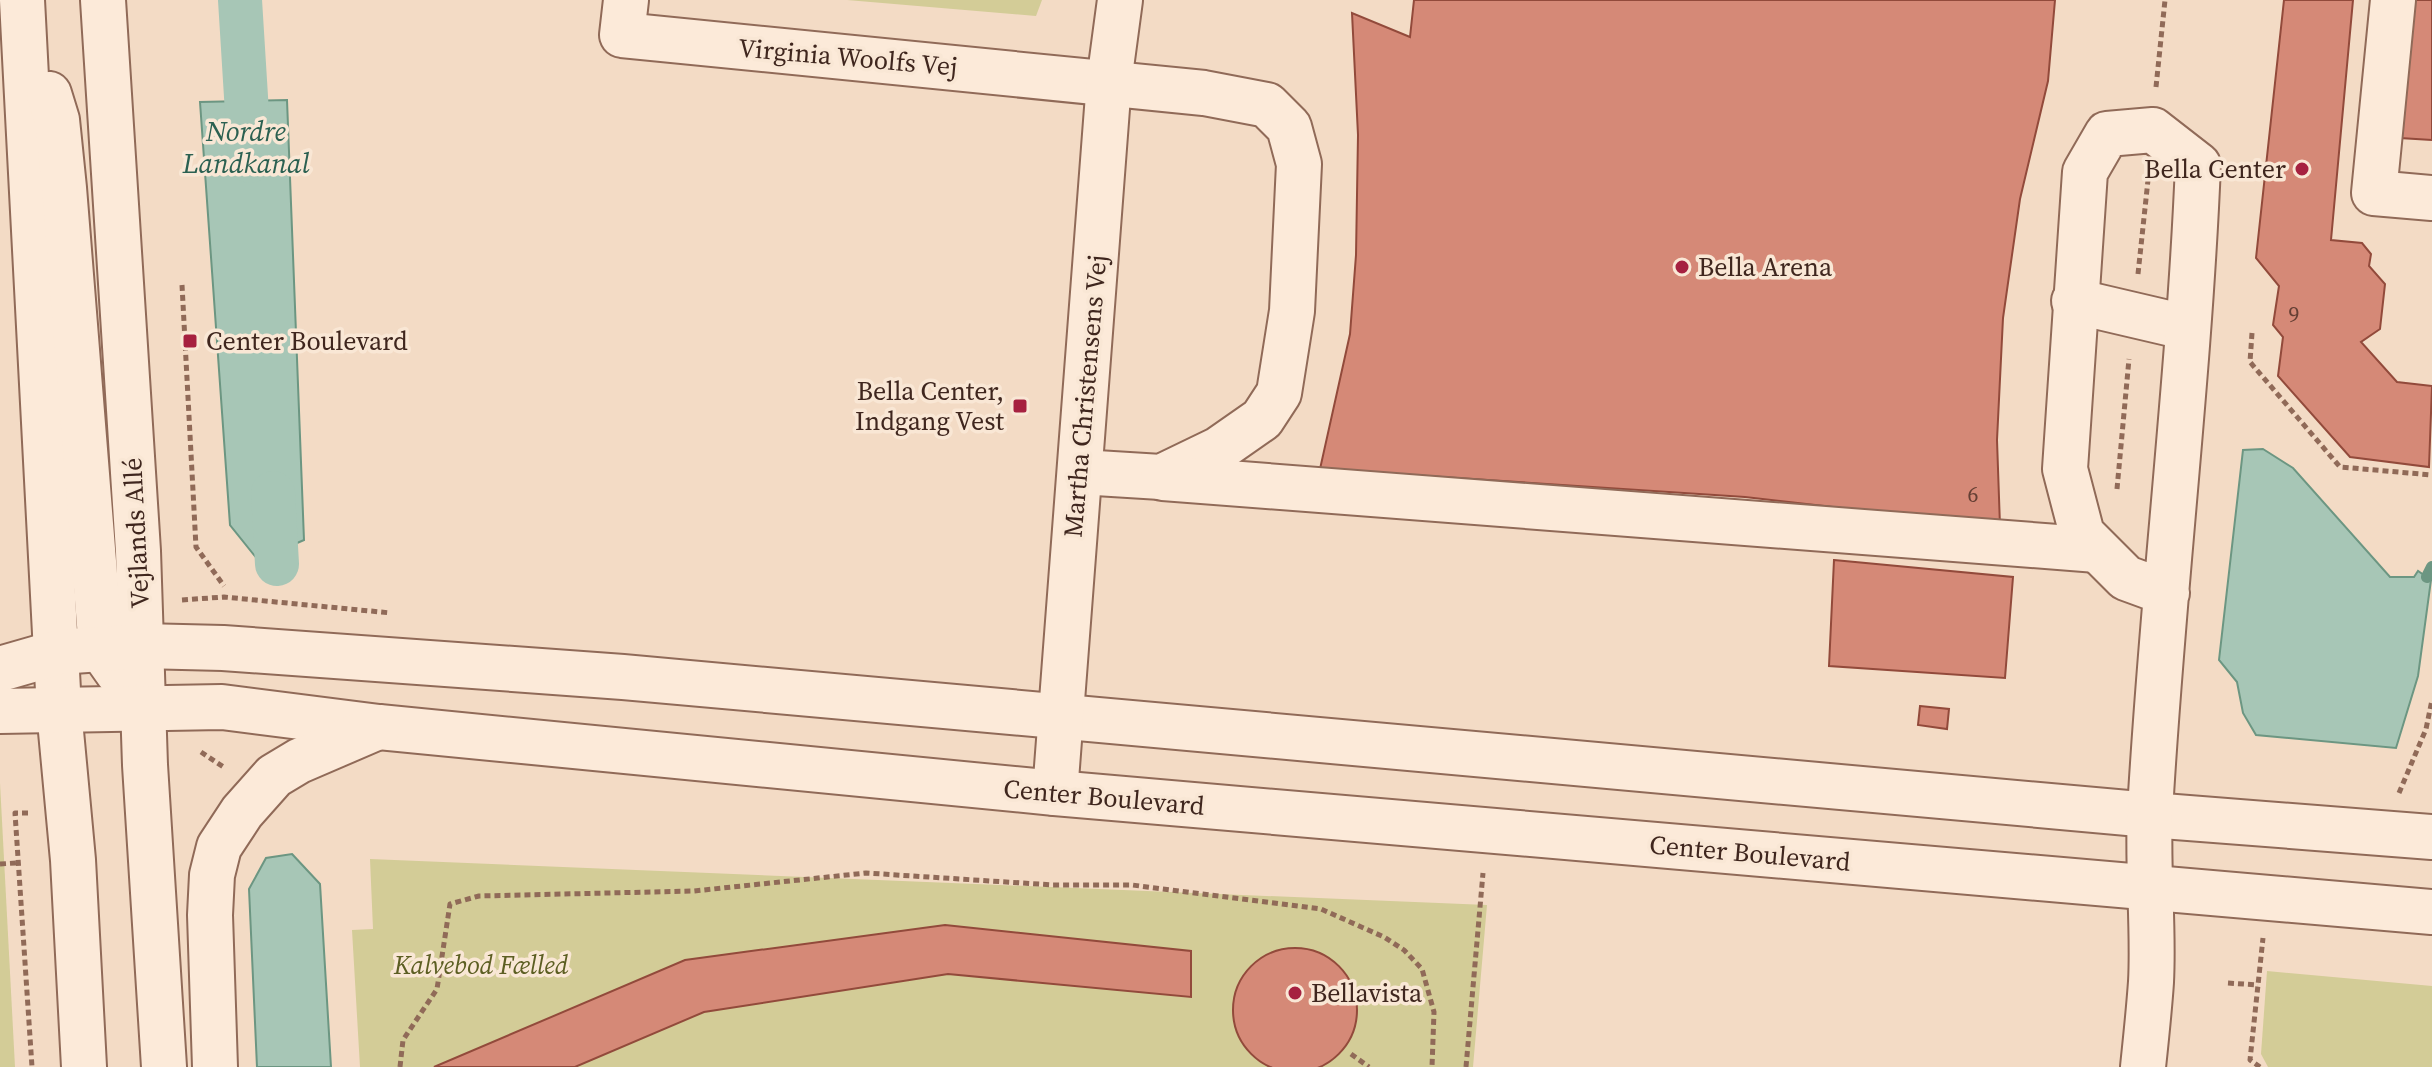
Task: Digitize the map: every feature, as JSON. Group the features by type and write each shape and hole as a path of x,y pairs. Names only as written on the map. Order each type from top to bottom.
{"street":[{"name":"Vejlands Allé","path":"103,0 122,648 143,707 164,1067"},
{"name":"Virginia Woolfs Vej","path":"626,0 622,35 1109,82"},
{"name":"Martha Christensens Vej","path":"1055,793 1109,82 1120,0"},
{"path":"2393,0 2374,193 2432,198"},
{"path":"22,2 57,120 122,648"},
{"path":"22,2 59,652 59,710 73,860 84,1067"},
{"path":"1109,82 1204,93 1267,105 1289,127 1299,164 1292,311 1279,393 1262,419 1219,449 1161,477"},
{"path":"2143,1067 2151,981 2150,815 2167,593 2185,327 2193,270 2198,165 2153,130 2107,134 2085,172 2065,469 2082,534 2126,578 2167,593"},
{"path":"2074,301 2185,327"},
{"path":"1080,472 2097,550"},
{"path":"0,669 59,652 122,648 223,648 607,676 2150,815 2432,837"},
{"name":"Center Boulevard","path":"59,710 222,707 379,727 1055,793 2432,912"},
{"path":"0,711 59,710"},
{"path":"215,1067 210,915 212,875 219,847 242,812 274,776 299,761 379,727"}],"path":[{"path":"182,285 196,547 224,586"},
{"path":"2252,333 2250,362 2340,467 2432,475"},
{"path":"2384,833 2426,729 2432,700"},
{"path":"15,813 32,1067"},
{"path":"2,864 16,863"},
{"path":"1466,1067 1484,865"},
{"path":"400,1067 403,1040 437,989 450,904 479,896 694,891 866,873 1053,885 1132,885 1321,909 1384,937 1404,950 1422,969 1434,1012 1432,1067"},
{"path":"2260,1067 2250,1060 2263,936"},
{"path":"2228,983 2258,985"},
{"path":"1351,1054 1369,1067"}],"green space":[{"path":"847,0 1042,0 1036,16"},
{"path":"0,783 15,1067 0,1067"},
{"name":"Kalvebod Fælled","path":"370,859 1487,905 1473,1067 360,1067 352,930 373,929"},
{"path":"2267,971 2432,986 2432,1067 2268,1067 2261,1054"}],"water":[{"name":"Nordre Landkanal","path":"287,100 304,540 258,560 230,525 200,102"},
{"path":"2263,449 2293,468 2390,577 2414,577 2418,571 2431,580 2418,676 2396,748 2256,735 2243,713 2237,682 2219,660 2243,450"},
{"path":"292,854 320,884 331,1067 257,1067 249,889 266,858"}],"building":[{"name":"Bella Arena","path":"1414,0 2055,0 2048,81 2020,199 2003,318 1997,440 2000,526 1745,497 1320,469 1350,334 1356,255 1358,135 1352,13 1410,37"},
{"name":"Bella Center","path":"2284,0 2353,0 2331,240 2362,243 2371,254 2369,266 2385,284 2380,329 2361,342 2397,382 2432,386 2429,467 2350,457 2278,376 2283,337 2273,325 2279,286 2256,258"},
{"path":"2411,0 2432,0 2432,140 2400,138"},
{"path":"1834,560 2013,577 2005,678 1829,666"},
{"path":"1920,706 1949,709 1947,729 1918,725"},
{"path":"945,925 1191,951 1191,997 948,974 704,1012 575,1067 434,1067 685,960"},
{"path":"1295,948 1319,952 1339,966 1353,986 1357,1010 1353,1034 1339,1054 1319,1068 1295,1072 1271,1068 1251,1054 1237,1034 1233,1010 1237,986 1251,966 1271,952"}],"waterway":[{"name":"Nordre Landkanal","path":"240,0 250,161"},
{"name":"Nordre Landkanal","path":"273,493 277,564"},
{"path":"2427,577 2432,567"}],"place":[{"name":"Bella Center","path":"2302,169"},
{"name":"Bella Arena","path":"1682,267"},
{"name":"Center Boulevard","path":"190,341"},
{"name":"Bella Center, Indgang Vest","path":"1020,406"},
{"name":"Bellavista","path":"1295,993"}]}
